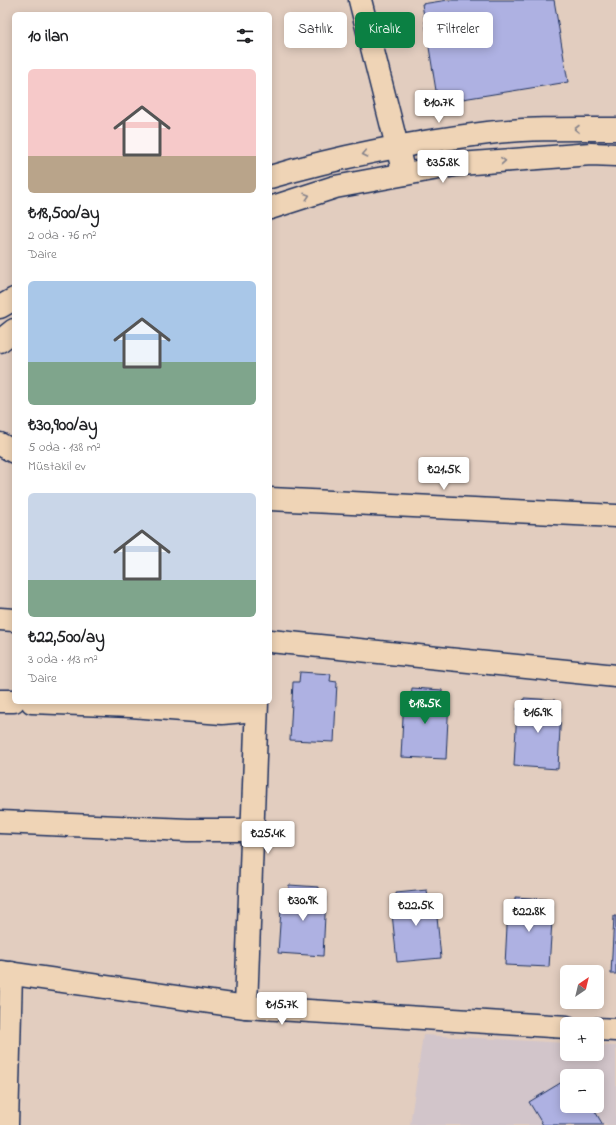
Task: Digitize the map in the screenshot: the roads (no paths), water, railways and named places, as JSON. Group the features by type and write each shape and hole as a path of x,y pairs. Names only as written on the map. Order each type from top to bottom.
{"street":[{"path":"360,0 404,174"},
{"path":"272,176 302,168 397,148 488,133 560,129 616,129"},
{"path":"272,207 335,188 460,164 591,154 616,154"},
{"path":"0,307 12,299"},
{"path":"0,341 12,332"},
{"path":"0,444 12,451"},
{"path":"272,499 616,516"},
{"path":"0,619 12,620"},
{"path":"272,641 616,676"},
{"path":"0,701 12,701"},
{"path":"67,704 222,713 257,706 246,1006"},
{"path":"0,822 188,830 252,830"},
{"path":"8,1125 5,973 246,1006 560,1027"},
{"path":"604,1029 616,1030"}]}
